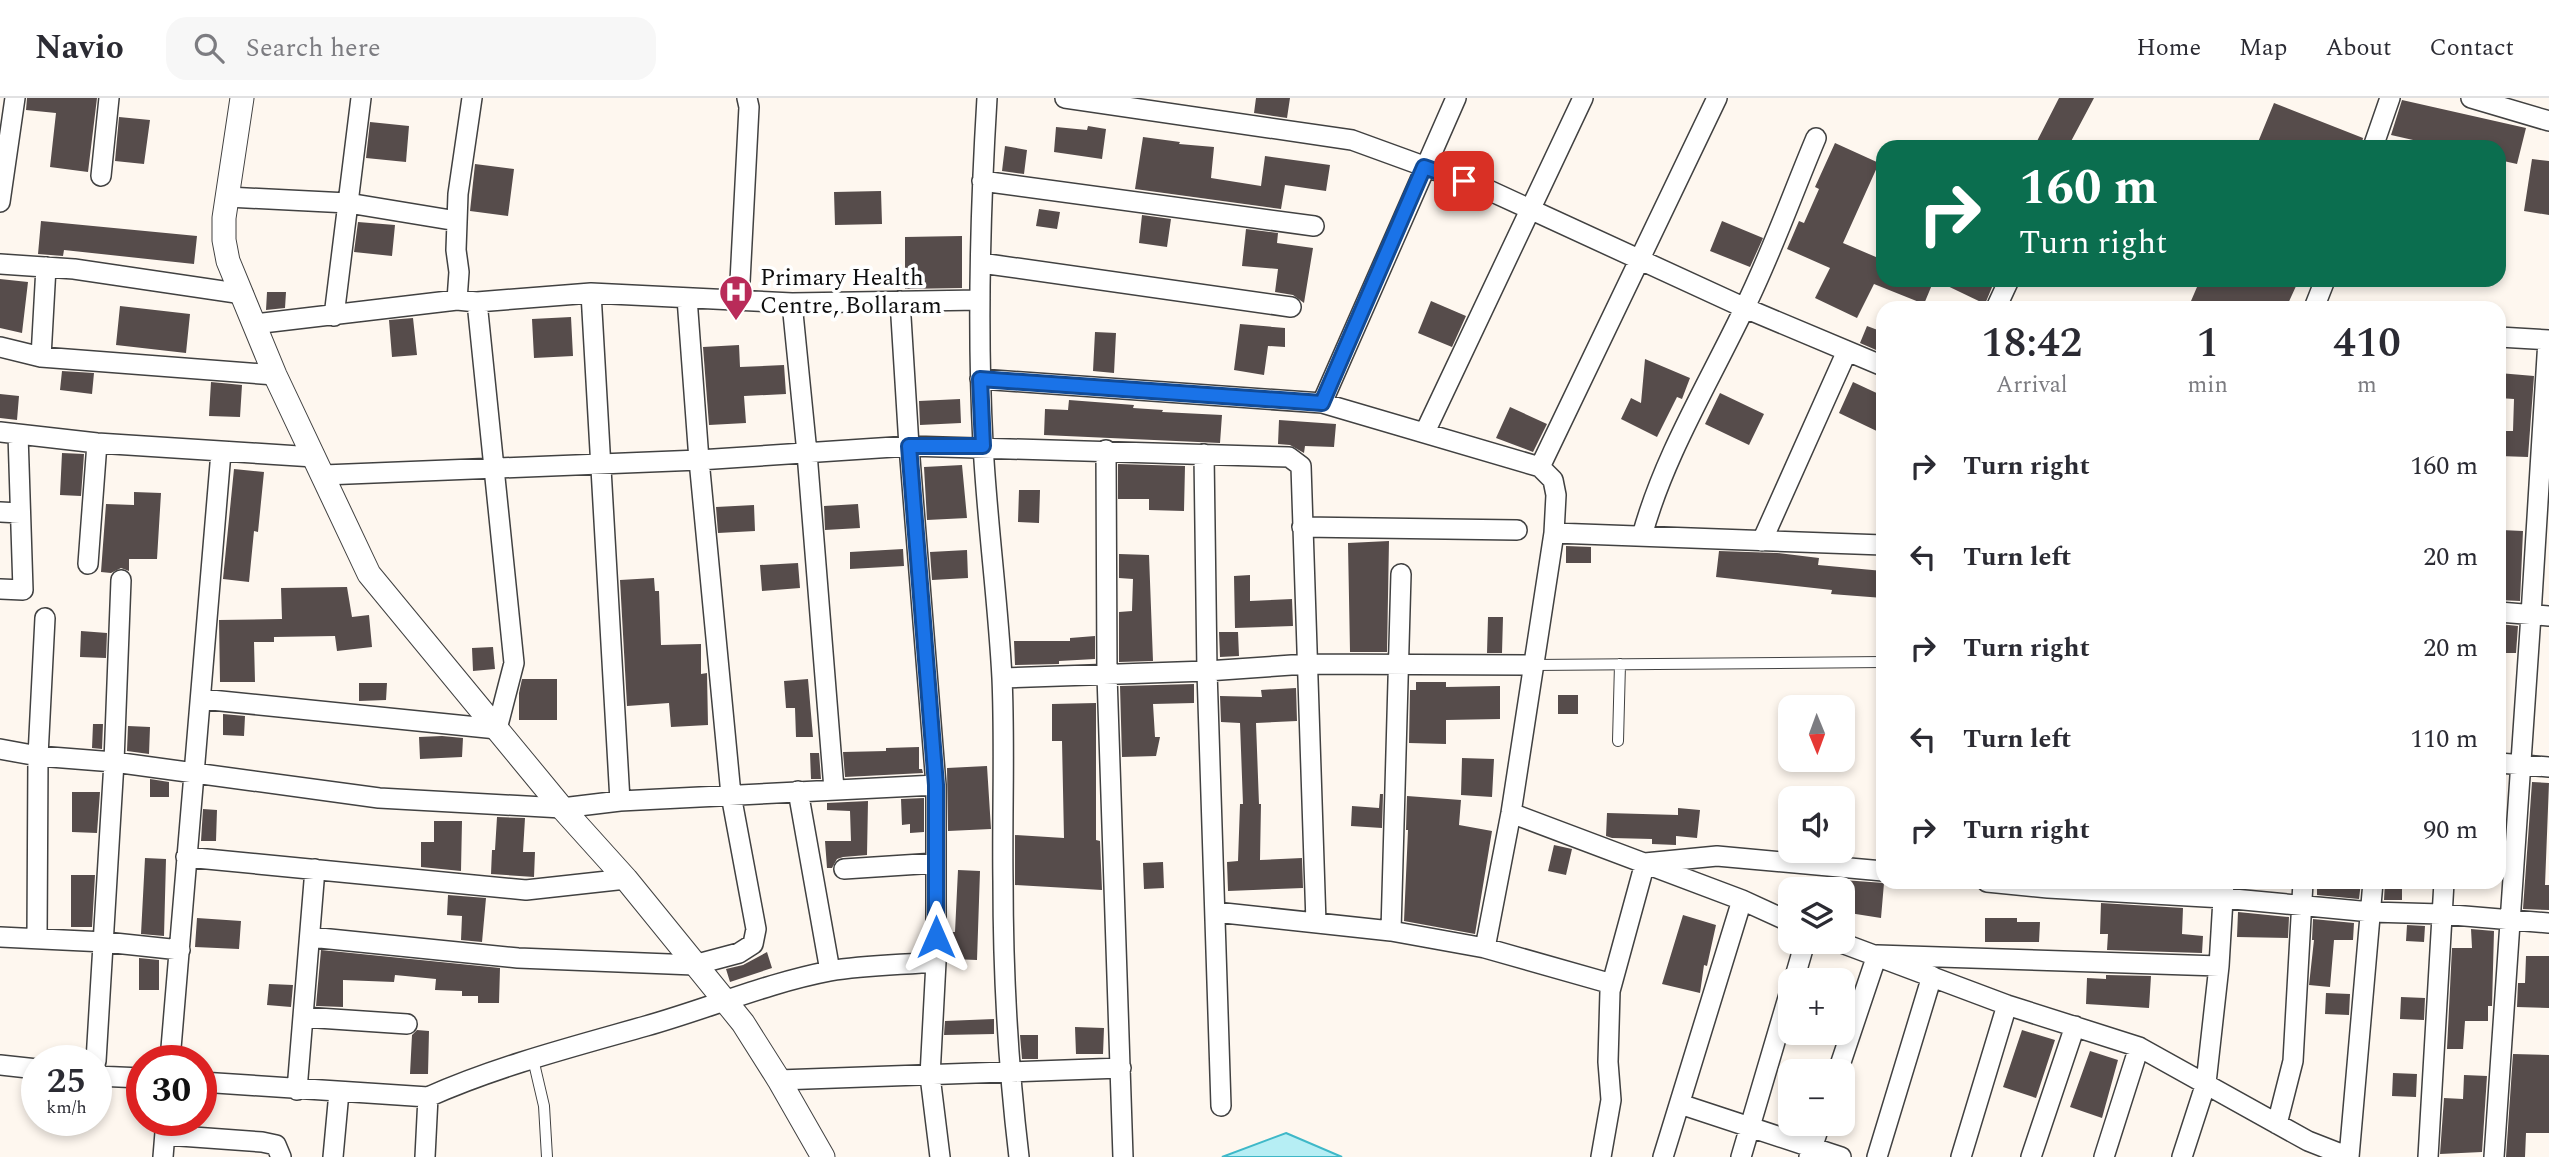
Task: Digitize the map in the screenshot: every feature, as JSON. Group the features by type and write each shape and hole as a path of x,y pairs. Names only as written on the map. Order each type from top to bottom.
{"street":[{"path":"0,202 15,98"},
{"path":"101,176 108,98"},
{"path":"242,98 224,240 228,261 275,375 369,574 562,808 626,879 743,1023 823,1157"},
{"path":"334,316 360,98"},
{"path":"457,300 458,194 472,98"},
{"path":"739,301 749,107 747,98"},
{"path":"987,98 982,181 980,379 1002,678 1003,880 1009,1071 1019,1157"},
{"path":"1065,98 1352,140 1484,188 1745,308 1876,363"},
{"path":"1322,403 1456,98"},
{"path":"1425,432 1583,98"},
{"path":"1540,467 1717,98"},
{"path":"2375,140 2390,98"},
{"path":"2471,98 2549,121"},
{"path":"1642,536 1649,511 1694,409 1745,308 1816,138"},
{"path":"982,181 1314,226"},
{"path":"228,197 348,204 457,221"},
{"path":"981,263 1291,307"},
{"path":"0,264 74,269 243,294"},
{"path":"41,358 46,267"},
{"path":"254,324 457,300 477,302 591,293 792,303 981,300"},
{"path":"591,293 620,801"},
{"path":"310,937 517,958 694,965 739,953 753,944 756,929 732,795 699,460 687,298"},
{"path":"900,301 936,785 936,962 930,1076 940,1157"},
{"path":"477,302 514,663 497,729"},
{"path":"792,303 834,789"},
{"path":"2494,1157 2521,765 2540,615 2548,340 2506,337"},
{"path":"0,347 41,358 275,375"},
{"path":"1762,541 1847,351"},
{"path":"980,379 1322,403 1540,467 1553,480 1556,495 1554,533 1511,813 1485,948"},
{"path":"0,589 23,590 10,513 9,433 97,443 221,452 319,466 494,468 699,460 909,446 983,446 1289,457 1301,466 1316,923"},
{"path":"88,564 97,443"},
{"path":"1106,450 1107,675 1123,1157"},
{"path":"171,1045 221,452"},
{"path":"1205,454 1207,671 1221,1107"},
{"path":"1302,527 1517,530"},
{"path":"1554,533 1876,545"},
{"path":"1391,931 1401,573"},
{"path":"97,1045 105,942 121,580"},
{"path":"2506,613 2540,615"},
{"path":"37,938 38,756 45,618"},
{"path":"1002,678 1207,671 1306,664 1532,665"},
{"path":"201,699 497,729"},
{"path":"0,749 38,756 195,772 379,798 562,808 620,801 936,785"},
{"path":"2506,764 2549,767"},
{"path":"798,791 830,971"},
{"path":"1511,813 1742,900 1778,916"},
{"path":"1645,863 1717,856 1876,870"},
{"path":"186,857 526,890 626,879"},
{"path":"844,869 936,863"},
{"path":"1601,1157 1611,1100 1609,1019 1612,984 1645,863"},
{"path":"298,1090 315,869"},
{"path":"2136,889 2223,890 2300,904 2371,912 2441,914 2549,923"},
{"path":"2277,1124 2292,1061 2301,889"},
{"path":"1855,947 2007,1005 2139,1046 2277,1124 2305,1149 2349,1157 2373,889"},
{"path":"2428,1157 2443,889"},
{"path":"2182,1157 2206,1083 2219,966 2223,890"},
{"path":"1663,1157 1742,900"},
{"path":"1215,912 1391,931 1485,948 1612,984"},
{"path":"0,937 105,942 180,950"},
{"path":"1877,955 2219,966"},
{"path":"1842,1059 1877,955"},
{"path":"217,1084 428,1097 484,1074 681,1016 724,1000 830,971 936,962"},
{"path":"1877,1157 1932,976"},
{"path":"1961,1157 2007,1005"},
{"path":"303,1017 407,1024"},
{"path":"2031,1157 2075,1026"},
{"path":"1741,1157 1778,1031"},
{"path":"2104,1157 2139,1046"},
{"path":"0,1065 21,1067"},
{"path":"779,1080 1121,1068"},
{"path":"333,1157 339,1092"},
{"path":"425,1157 428,1097"},
{"path":"1680,1104 1749,1127 1810,1152 1841,1157"},
{"path":"217,1135 276,1145 281,1157"},
{"path":"163,1157 165,1136"}],"lane":[{"path":"1532,665 1876,662"},
{"path":"1618,741 1620,664"},
{"path":"533,1059 544,1106 547,1157"}],"water":[{"path":"1286,1133 1342,1157 1222,1157"}],"building":[{"path":"27,98 97,98 88,172 50,167 56,113 26,110"},
{"path":"1256,98 1290,98 1287,118 1254,113"},
{"path":"2059,98 2094,98 2072,140 2038,140"},
{"path":"2402,100 2526,128 2517,164 2506,162 2506,140 2413,140 2391,135"},
{"path":"2274,103 2363,138 2363,140 2259,140"},
{"path":"119,117 150,120 144,164 115,161"},
{"path":"370,122 409,126 406,162 366,158"},
{"path":"1088,126 1106,129 1102,159 1054,152 1056,127 1087,130"},
{"path":"1143,137 1214,147 1211,178 1261,186 1265,156 1330,165 1326,191 1285,185 1281,209 1135,189"},
{"path":"1835,143 1876,162 1876,170 1843,243 1876,257 1876,285 1874,284 1857,318 1815,298 1830,268 1787,249 1799,221 1804,223 1819,189 1815,187"},
{"path":"1005,146 1027,150 1024,174 1002,171"},
{"path":"2532,159 2549,161 2549,215 2524,211"},
{"path":"475,164 514,169 508,216 470,211"},
{"path":"881,191 882,224 835,225 834,192"},
{"path":"1039,209 1060,212 1057,229 1036,226"},
{"path":"1142,215 1171,219 1167,247 1139,243"},
{"path":"41,221 197,236 194,264 64,250 63,256 38,254"},
{"path":"1722,221 1763,238 1750,267 1710,251"},
{"path":"358,222 395,225 392,256 354,252"},
{"path":"1246,229 1278,233 1277,243 1313,248 1304,303 1293,295 1275,292 1278,269 1242,266"},
{"path":"962,236 962,288 905,289 905,237"},
{"path":"0,279 28,282 22,333 0,328"},
{"path":"1882,287 1931,287 1925,301 1916,301"},
{"path":"1950,287 1992,287 1986,301 1979,301"},
{"path":"2197,287 2296,287 2289,301 2191,301"},
{"path":"267,292 286,292 285,308 266,310"},
{"path":"1431,301 1466,316 1452,347 1418,333"},
{"path":"120,306 190,314 186,353 116,345"},
{"path":"571,317 573,356 534,358 532,319"},
{"path":"413,318 417,355 392,357 389,320"},
{"path":"1240,324 1285,328 1285,347 1268,346 1264,375 1234,370"},
{"path":"1867,326 1876,329 1876,350 1860,343"},
{"path":"1095,332 1116,333 1114,373 1093,371"},
{"path":"739,345 740,367 784,365 786,394 744,396 746,423 709,425 703,347"},
{"path":"1645,359 1690,378 1682,399 1677,397 1657,437 1621,419 1631,398 1641,403"},
{"path":"62,371 94,373 92,394 60,390"},
{"path":"2506,374 2534,376 2528,457 2506,456 2506,431 2513,431 2514,399 2506,398"},
{"path":"211,382 242,385 240,417 209,416"},
{"path":"1853,382 1876,393 1876,431 1839,413"},
{"path":"1720,393 1764,414 1749,445 1705,424"},
{"path":"0,394 19,396 17,420 0,418"},
{"path":"960,399 961,423 920,425 919,401"},
{"path":"1069,400 1134,405 1133,408 1163,410 1162,412 1222,415 1220,443 1044,435 1045,409 1068,410"},
{"path":"1510,407 1547,424 1533,452 1496,438"},
{"path":"1279,420 1336,424 1334,447 1305,446 1304,453 1290,445 1278,444"},
{"path":"62,453 84,454 81,496 60,495"},
{"path":"1118,464 1185,466 1184,511 1149,510 1149,499 1118,499"},
{"path":"962,465 967,518 927,520 924,467"},
{"path":"234,469 264,472 258,532 254,531 249,582 223,579"},
{"path":"1019,490 1040,490 1039,523 1018,522"},
{"path":"134,492 161,493 157,559 129,559 129,571 121,568 111,573 101,572 106,504 134,505"},
{"path":"858,504 860,528 825,530 824,506"},
{"path":"754,505 755,531 718,533 716,507"},
{"path":"2506,530 2523,531 2520,601 2506,600"},
{"path":"1389,541 1387,652 1350,652 1348,543"},
{"path":"1566,546 1591,547 1591,563 1566,563"},
{"path":"903,549 904,566 850,569 850,552"},
{"path":"967,550 968,578 932,580 930,552"},
{"path":"1719,551 1819,558 1818,565 1876,570 1876,597 1831,594 1832,590 1716,577"},
{"path":"1119,554 1149,555 1153,661 1119,662 1119,612 1132,611 1133,579 1119,578"},
{"path":"798,563 800,588 762,591 760,565"},
{"path":"1250,575 1250,601 1292,599 1293,626 1235,628 1234,576"},
{"path":"654,578 655,591 659,591 661,645 701,644 701,674 707,673 708,725 671,727 669,703 627,706 620,580"},
{"path":"347,587 352,617 369,615 372,647 337,651 335,636 274,637 274,642 254,642 255,682 220,682 219,620 282,619 281,588"},
{"path":"1488,617 1503,617 1502,653 1487,653"},
{"path":"2506,625 2518,626 2516,653 2506,653"},
{"path":"81,631 107,633 106,658 80,657"},
{"path":"1219,632 1238,632 1239,656 1220,657"},
{"path":"1095,636 1095,659 1059,661 1059,664 1015,665 1014,641 1070,641 1070,638"},
{"path":"493,647 495,669 473,671 472,648"},
{"path":"522,679 557,679 557,720 519,720"},
{"path":"808,679 813,737 796,737 795,708 786,708 784,681"},
{"path":"1416,682 1446,682 1446,687 1500,686 1500,719 1446,720 1446,744 1409,743 1410,690 1416,690"},
{"path":"359,683 387,683 386,700 359,701"},
{"path":"1194,684 1194,703 1153,704 1155,737 1160,737 1156,756 1122,757 1120,686"},
{"path":"1296,688 1297,721 1256,723 1261,804 1260,860 1302,858 1303,888 1228,891 1227,862 1238,861 1240,804 1243,804 1240,723 1221,722 1220,696 1262,697 1261,690"},
{"path":"1558,695 1578,695 1578,714 1558,714"},
{"path":"1096,703 1096,840 1100,841 1102,890 1015,885 1015,835 1064,838 1062,741 1052,741 1052,704"},
{"path":"223,714 245,716 244,736 223,735"},
{"path":"93,724 103,724 102,749 92,748"},
{"path":"128,726 150,727 149,754 127,751"},
{"path":"419,737 463,738 462,757 420,759"},
{"path":"919,747 919,769 922,769 923,773 845,777 843,752"},
{"path":"810,753 819,753 821,779 811,779"},
{"path":"1462,758 1494,759 1492,797 1461,795"},
{"path":"987,766 991,829 948,831 947,768"},
{"path":"150,779 169,782 169,797 150,797"},
{"path":"2532,782 2549,783 2545,885 2549,885 2549,910 2523,909"},
{"path":"72,792 100,792 97,833 72,832"},
{"path":"1380,794 1383,794 1382,828 1351,826 1352,806 1379,808"},
{"path":"1407,796 1461,800 1459,825 1492,831 1475,934 1404,921"},
{"path":"924,798 924,832 910,833 910,824 902,825 901,799"},
{"path":"868,801 867,855 843,857 837,859 832,868 827,868 825,841 851,841 850,811 827,810 827,803"},
{"path":"1678,808 1700,810 1697,838 1676,836 1676,845 1652,844 1652,839 1606,836 1607,813 1678,815"},
{"path":"203,809 217,810 216,841 201,841"},
{"path":"497,817 525,818 523,852 535,852 534,877 491,874"},
{"path":"434,821 462,821 461,871 421,867 421,842 434,842"},
{"path":"1554,845 1572,849 1566,875 1548,871"},
{"path":"145,858 166,859 164,936 141,934"},
{"path":"1163,862 1164,888 1144,889 1143,863"},
{"path":"958,870 980,871 977,960 951,959"},
{"path":"71,875 95,875 92,927 71,927"},
{"path":"1855,881 1876,882 1876,889 1883,889 1881,918 1855,914"},
{"path":"2317,889 2360,889 2359,899 2317,895"},
{"path":"2385,889 2402,889 2402,900 2384,900"},
{"path":"448,895 486,898 482,942 461,940 462,916 447,915"},
{"path":"2101,903 2183,908 2182,934 2203,936 2202,953 2107,950 2108,934 2100,934"},
{"path":"2238,912 2289,917 2288,938 2237,937"},
{"path":"1683,915 1716,925 1707,966 1704,965 1700,993 1662,984"},
{"path":"197,918 241,921 239,949 195,947"},
{"path":"1985,918 2017,918 2017,922 2040,922 2039,942 1985,942"},
{"path":"2313,919 2354,923 2353,940 2334,940 2330,987 2309,985 2314,940"},
{"path":"2407,925 2425,926 2424,942 2406,941"},
{"path":"2471,929 2494,931 2492,1006 2488,1006 2488,1021 2465,1021 2463,1049 2447,1049 2452,948 2472,948"},
{"path":"321,950 500,968 499,1003 478,1003 478,996 462,996 462,991 435,990 436,979 395,975 394,982 343,980 343,1007 316,1006"},
{"path":"767,952 772,968 730,982 726,969 743,965"},
{"path":"2526,956 2549,956 2549,1008 2517,1007 2518,983 2525,983"},
{"path":"139,958 159,960 159,990 139,990"},
{"path":"2106,975 2151,976 2149,1008 2086,1004 2087,978 2106,979"},
{"path":"269,984 293,985 291,1007 267,1005"},
{"path":"2326,993 2350,994 2349,1015 2325,1014"},
{"path":"2401,997 2425,998 2424,1020 2400,1019"},
{"path":"994,1019 994,1034 944,1035 945,1021"},
{"path":"1075,1027 1104,1028 1103,1054 1076,1054"},
{"path":"417,1030 429,1031 428,1074 410,1074 412,1035"},
{"path":"2022,1030 2055,1040 2036,1098 2003,1087"},
{"path":"1020,1035 1038,1035 1038,1059 1022,1059"},
{"path":"2090,1051 2118,1060 2102,1118 2070,1107"},
{"path":"2513,1054 2549,1055 2549,1133 2526,1133 2525,1157 2506,1157"},
{"path":"2393,1073 2417,1074 2416,1097 2392,1096"},
{"path":"2464,1075 2487,1076 2482,1152 2440,1154 2444,1098 2463,1099"}],"place":[{"name":"Primary Health Centre, Bollaram","path":"736,322"}],"route":[{"path":"936,937 936,785 909,446 983,446 980,379 1322,403 1424,167 1464,181"}]}
